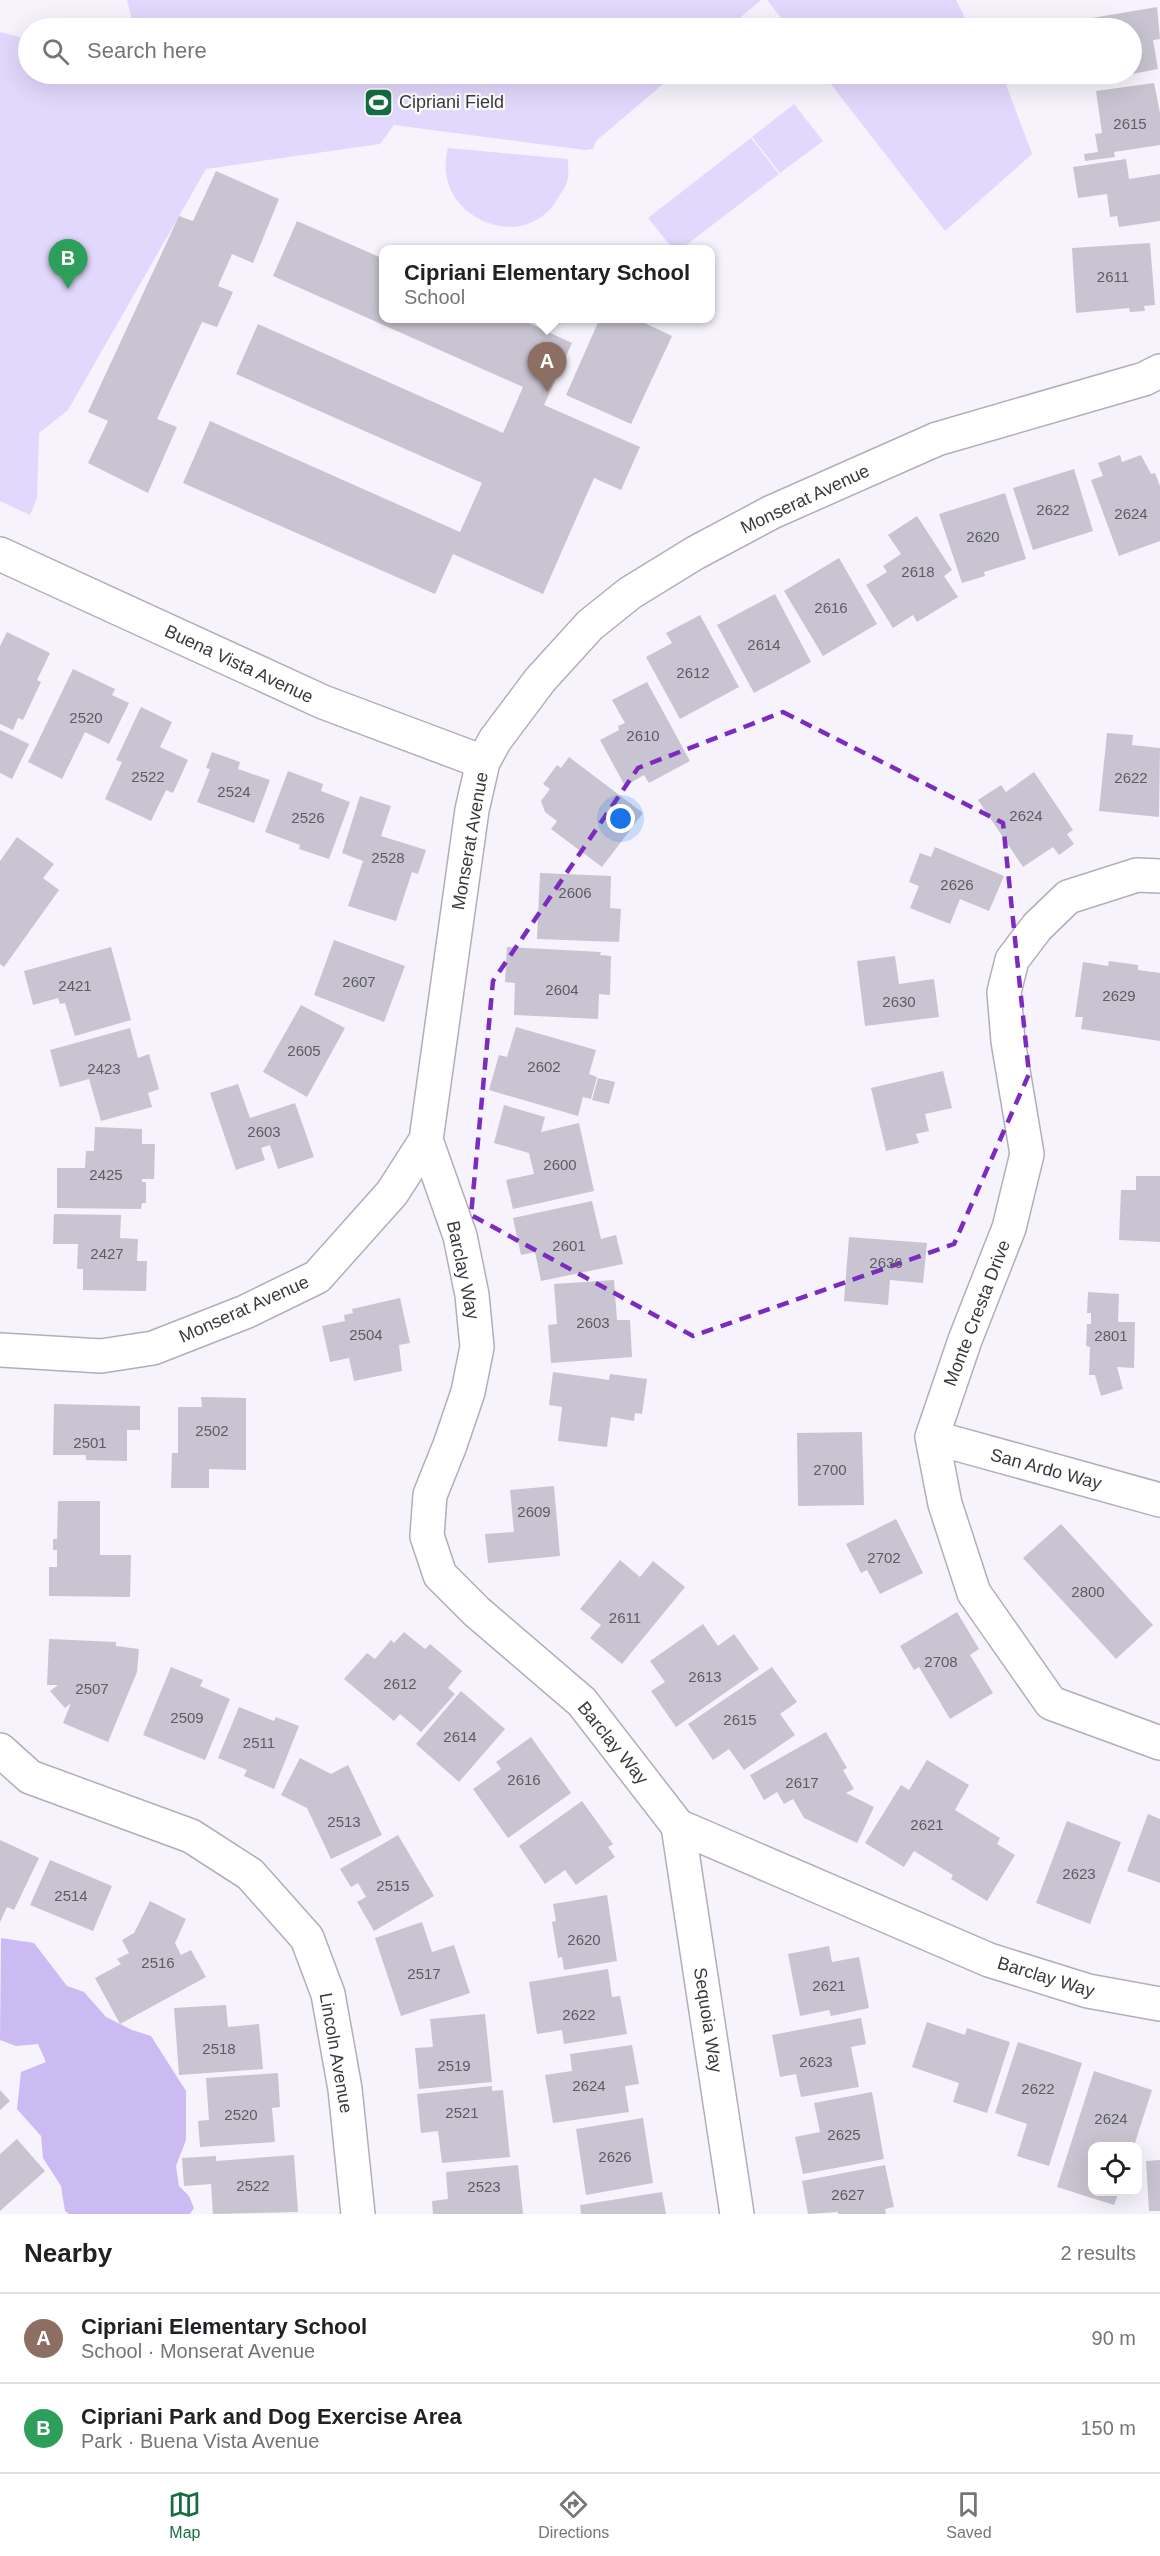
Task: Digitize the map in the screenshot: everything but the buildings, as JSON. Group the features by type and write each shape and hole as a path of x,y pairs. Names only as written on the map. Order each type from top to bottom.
{"street":[{"name":"Monserat Avenue","path":"0,1350 101,1356 153,1348 245,1312 317,1277 392,1193 426,1140 472,810 483,762 495,740 540,680 590,625 630,593 696,553 772,512 937,439 1144,379 1160,371"},
{"name":"Buena Vista Avenue","path":"0,554 323,702 483,762"},
{"name":"Monte Cresta Drive","path":"1160,876 1137,875 1068,897 1037,927 1012,960 1004,992 1008,1041 1027,1154 1009,1228 965,1340 932,1437 945,1504 974,1593 1051,1703 1160,1743"},
{"name":"Barclay Way","path":"426,1140 459,1236 472,1295 477,1347 468,1392 430,1495 427,1536 440,1575 476,1611 582,1702 678,1826 989,1960 1088,1991 1160,2004"},
{"name":"San Ardo Way","path":"932,1437 1160,1500"},
{"name":"Lincoln Avenue","path":"0,1750 30,1777 190,1836 250,1874 307,1938 330,2005 345,2089 358,2214"},
{"name":"Sequoia Way","path":"678,1826 737,2214"}],"highlighted area":[{"path":"783,712 1003,823 1029,1074 954,1244 693,1336 471,1215 493,981 638,768"}],"shaded area":[{"path":"127,0 761,0 740,18 132,18"},
{"path":"767,0 956,0 965,18 781,18"},
{"path":"0,32 18,36 18,84 663,84 596,141 593,149 585,150 394,125 380,144 206,169 68,410 39,433 37,498 30,515 0,501"},
{"path":"831,84 1006,84 1032,154 945,231"},
{"path":"794,104 823,141 780,173 752,137"},
{"path":"751,138 779,174 686,245 670,245 648,218"},
{"path":"448,148 568,159 566,184 543,216 524,225 503,226 483,221 465,210 452,193 446,172"},
{"path":"1,1938 34,1943 67,1986 84,1992 106,2017 132,2030 151,2036 186,2091 186,2140 176,2166 179,2186 189,2196 194,2208 190,2214 69,2214 65,2211 61,2186 43,2158 41,2136 17,2109 21,2072 46,2062 38,2044 16,2046 0,2040"}],"place":[{"name":"Cipriani Field","path":"378,102"},
{"name":"Cipriani Park and Dog Exercise Area","path":"68,289"},
{"name":"Cipriani Elementary School","path":"547,392"}]}
